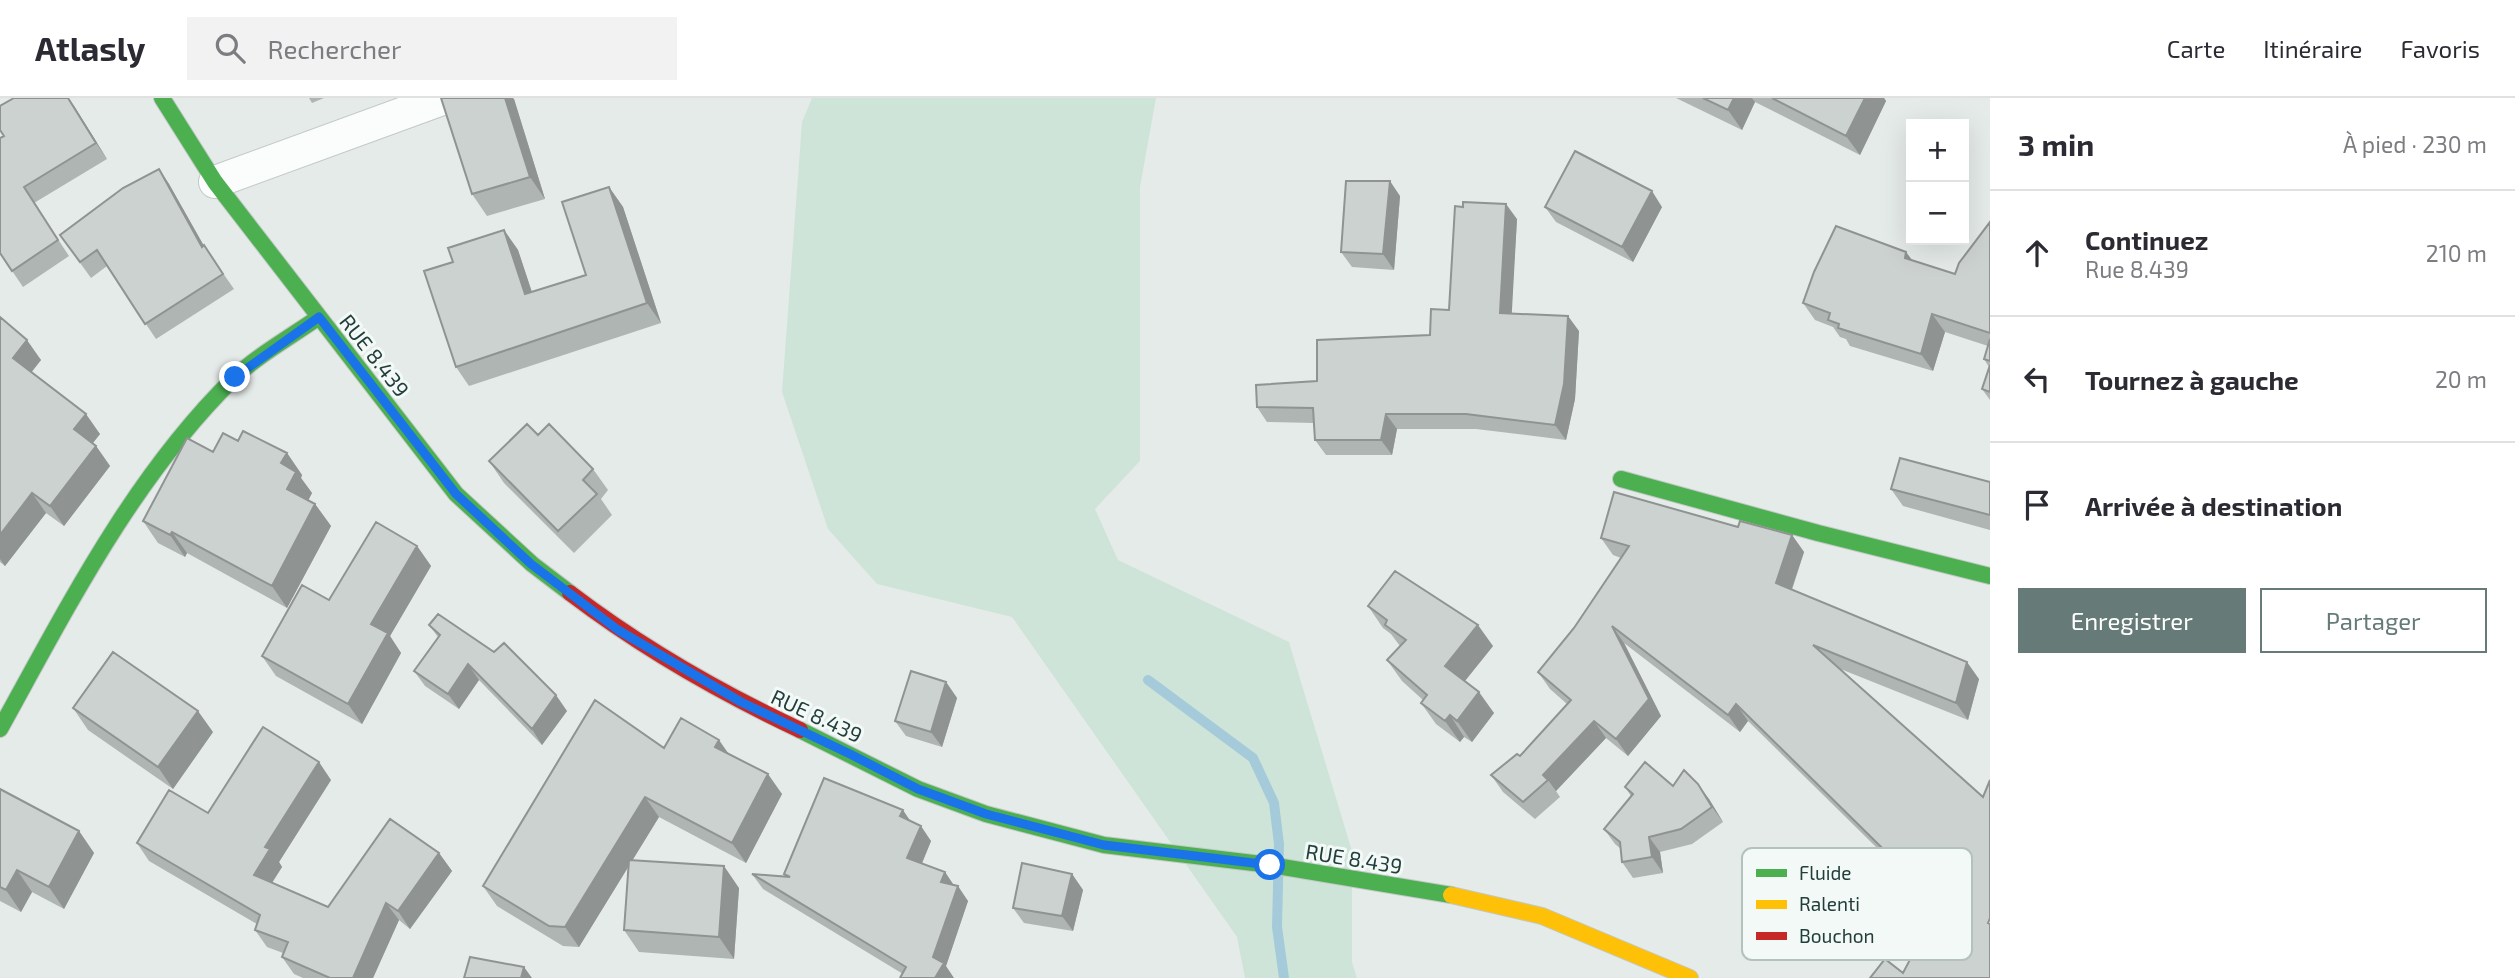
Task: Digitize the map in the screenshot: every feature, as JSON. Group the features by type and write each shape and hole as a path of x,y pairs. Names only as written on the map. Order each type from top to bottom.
{"street":[{"name":"RUE 8.439","path":"162,98 215,182 456,494 531,564 618,630 741,702 918,789 986,814 1104,845 1270,865 1452,895 1542,916 1690,978"},
{"path":"215,182 445,98"},
{"path":"0,729 55,629 129,507 194,421 235,377 319,317"},
{"path":"1621,480 1990,576"}],"green space":[{"path":"812,98 1156,98 1140,187 1140,461 1095,509 1118,560 1289,642 1352,851 1352,962 1357,978 1245,978 1237,937 1012,617 877,584 828,529 782,392 802,122"}],"building":[{"path":"14,98 68,98 96,143 24,187 58,240 12,271 0,253 0,138 4,136 0,130 0,106"},
{"path":"441,98 505,98 530,177 472,194"},
{"path":"1703,98 1734,98 1728,110"},
{"path":"1772,98 1865,98 1846,136"},
{"path":"1575,151 1652,191 1622,247 1545,207"},
{"path":"159,169 202,247 204,245 223,274 145,324 97,250 80,262 60,235 123,188"},
{"path":"1346,181 1390,181 1383,254 1341,252"},
{"path":"609,187 647,303 456,367 424,271 453,262 448,248 504,230 525,294 586,275 562,202"},
{"path":"1463,202 1506,204 1500,313 1568,316 1564,384 1555,425 1466,414 1386,414 1381,440 1315,440 1313,408 1257,407 1256,385 1317,381 1317,340 1430,335 1431,309 1449,310 1455,206 1463,207"},
{"path":"1990,222 1990,333 1932,314 1921,354 1838,328 1839,324 1828,320 1830,313 1803,303 1814,272 1836,226 1906,252 1905,258 1955,274 1959,263"},
{"path":"0,317 27,340 13,358 86,414 74,429 96,446 50,506 32,493 0,535"},
{"path":"1990,339 1990,361 1984,359"},
{"path":"1990,365 1990,392 1982,389"},
{"path":"527,424 538,435 549,424 593,469 583,480 597,494 558,531 489,461"},
{"path":"243,431 287,453 281,463 296,472 287,489 315,504 272,586 172,532 170,535 143,521 187,438 213,452 223,433 238,441"},
{"path":"1900,458 1990,482 1990,515 1891,489"},
{"path":"1614,492 1738,527 1740,521 1792,535 1776,583 1967,662 1956,703 1813,645 1983,797 1990,780 1990,978 1870,978 1884,960 1903,973 1910,960 1972,960 1972,848 1882,848 1736,704 1728,715 1612,626 1649,699 1616,739 1594,721 1543,775 1548,780 1523,802 1491,775 1517,754 1520,756 1571,700 1538,672 1574,628 1629,546 1601,538"},
{"path":"376,522 417,546 371,624 388,633 348,704 262,656 302,585 329,600"},
{"path":"1395,571 1478,625 1445,666 1479,692 1457,721 1450,715 1445,721 1421,703 1427,695 1387,660 1406,640 1385,625 1387,620 1368,606"},
{"path":"438,614 494,652 504,643 556,695 532,729 468,664 448,694 414,671 440,635 429,625"},
{"path":"113,652 198,711 158,767 73,708"},
{"path":"911,671 946,682 931,732 895,721"},
{"path":"595,700 664,748 681,718 719,740 715,747 768,774 732,843 645,797 565,927 549,926 483,886"},
{"path":"263,727 319,762 265,847 270,849 254,875 328,907 390,819 439,853 398,911 386,903 353,978 330,978 282,957 288,942 255,930 260,915 137,843 169,790 208,813"},
{"path":"1645,762 1673,786 1684,770 1698,784 1712,807 1681,829 1649,837 1652,857 1622,862 1620,842 1604,829 1633,794 1625,787"},
{"path":"824,778 903,810 900,816 921,826 907,858 945,872 941,882 958,886 933,957 944,963 935,978 900,978 906,967 752,874 790,877 784,874"},
{"path":"0,789 79,831 49,887 17,870 6,890 0,887"},
{"path":"629,860 724,866 719,937 624,930"},
{"path":"1022,863 1072,874 1062,916 1013,908"},
{"path":"470,957 524,967 521,978 464,978"}],"waterway":[{"path":"1148,680 1253,758 1274,803 1279,844 1277,927 1284,978"}],"traffic: fast":[{"path":"162,98 215,182 456,494 532,564 570,593"},
{"path":"0,729 104,545 164,458 197,417 233,379 319,317"},
{"path":"1621,479 1818,533 1990,576"},
{"path":"800,730 918,789 986,814 1104,845 1270,865 1451,895"}],"traffic: slow":[{"path":"1451,895 1542,916 1690,978"}],"traffic: jam":[{"path":"570,593 681,668 800,730"}],"route":[{"path":"235,377 319,317 456,494 531,564 618,630 741,702 918,789 986,814 1104,845 1270,865"}]}
